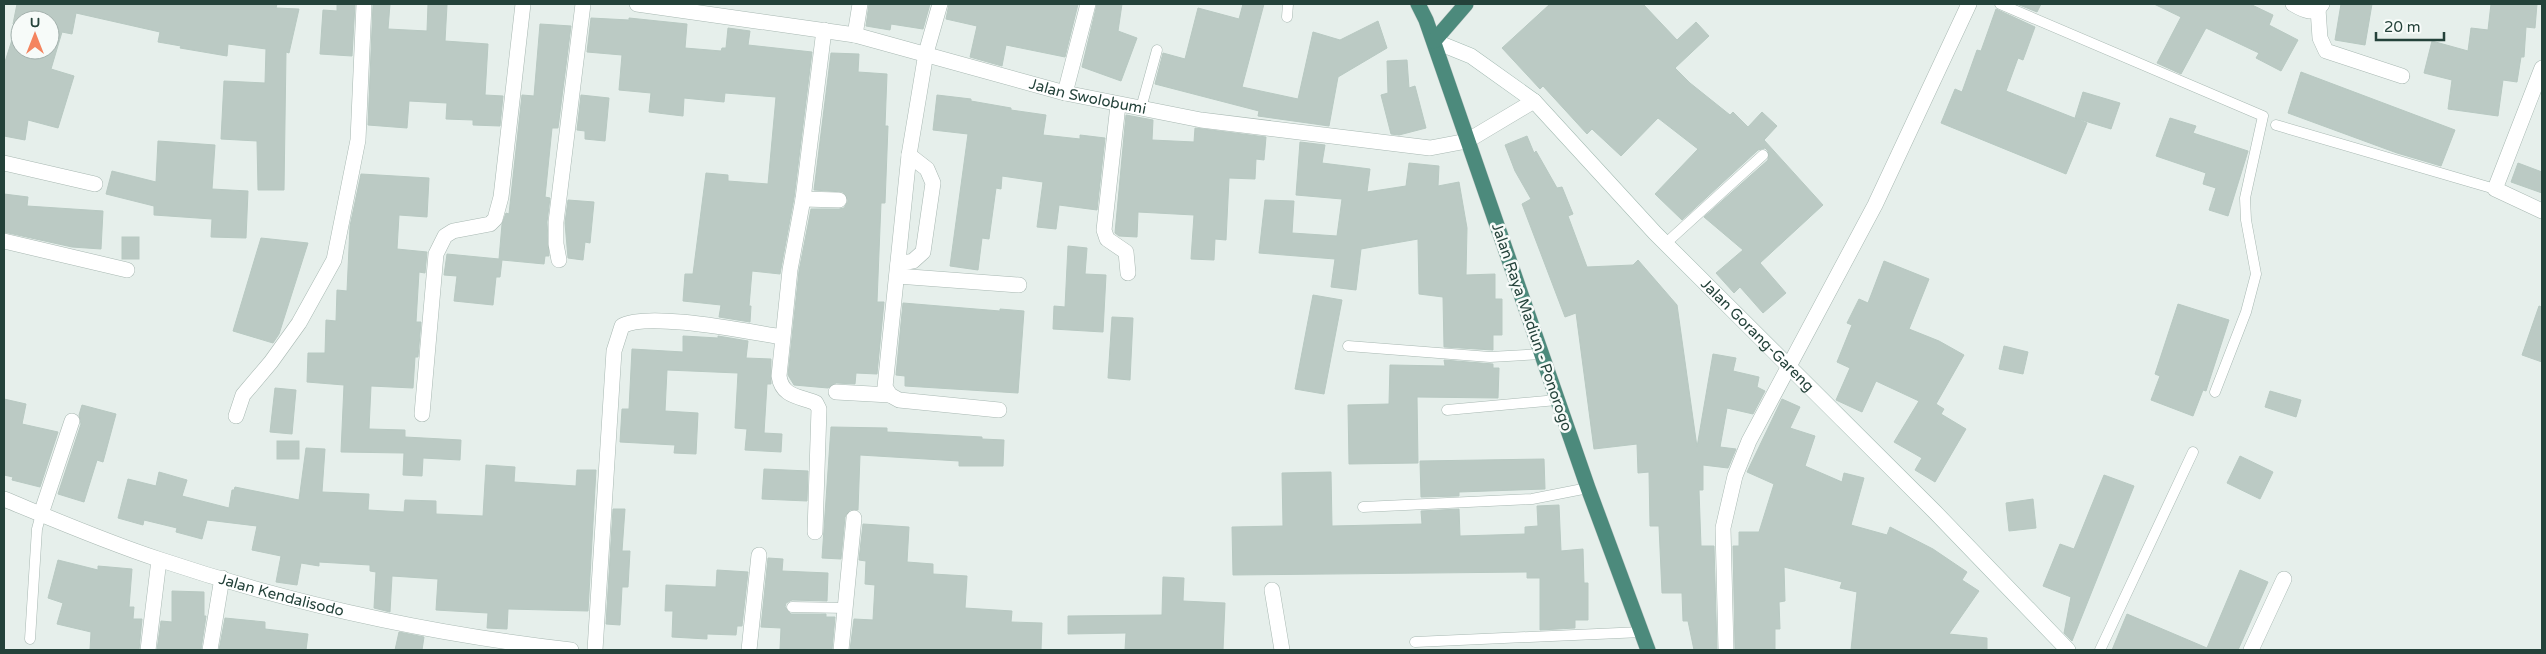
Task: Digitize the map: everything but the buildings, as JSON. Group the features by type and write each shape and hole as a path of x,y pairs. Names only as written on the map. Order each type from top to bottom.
{"highway":[{"name":"Jalan Raya Madiun - Ponorogo","path":"1418,4 1434,41 1557,400 1648,650"},
{"path":"1434,41 1466,4"}],"street":[{"path":"236,416 243,395 271,362 299,324 334,260 358,140 364,4"},
{"path":"422,414 436,254 445,236 453,231 490,224 494,219 501,197 523,4"},
{"path":"559,260 556,244 556,222 583,4"},
{"name":"Jalan Swolobumi","path":"637,4 723,9 855,35 926,52 1066,93 1201,120 1430,148 1467,140 1534,101"},
{"path":"855,35 860,4"},
{"path":"890,395 885,387 908,155 926,52 940,4"},
{"path":"1066,93 1088,4"},
{"path":"1726,650 1725,519 1735,476 1749,441 1875,205 1969,4"},
{"path":"2293,4 2305,11 2320,6 2320,38 2326,51 2402,76"},
{"path":"815,532 819,409 816,403 798,398 783,389 778,376 790,270 803,199 824,30"},
{"name":"Jalan Gorang-Gareng","path":"1434,41 1471,56 1534,101 1665,244 1935,512 2068,650"},
{"path":"2542,68 2495,189 2542,211"},
{"path":"1118,104 1104,230 1107,239 1126,252 1128,273"},
{"path":"898,270 913,262 923,252 933,183 927,169 908,155"},
{"path":"4,162 95,184"},
{"path":"803,199 839,200"},
{"path":"4,241 126,270"},
{"path":"898,270 1019,285"},
{"path":"595,650 614,351 622,326 634,321 692,324 782,337"},
{"path":"836,392 890,395 899,400 999,410"},
{"path":"41,514 72,421"},
{"name":"Jalan Kendalisodo","path":"4,499 159,560 355,614 497,646 571,650"},
{"path":"841,650 847,608 854,518"},
{"path":"749,650 759,555"},
{"path":"148,650 159,560"},
{"path":"210,650 222,578"},
{"path":"2251,650 2284,579"},
{"path":"1272,590 1282,650"}],"lane":[{"path":"1286,16 1288,4"},
{"path":"2000,4 2263,116 2245,198 2246,220 2256,274 2246,312 2215,392"},
{"path":"1141,108 1157,50"},
{"path":"2276,125 2495,189"},
{"path":"1665,244 1763,155"},
{"path":"1348,346 1490,356 1542,354"},
{"path":"1447,410 1557,400"},
{"path":"2100,650 2192,452"},
{"path":"1363,507 1532,499 1588,488"},
{"path":"30,639 37,529 41,514"},
{"path":"792,607 847,608"},
{"path":"1415,642 1642,632"}]}
